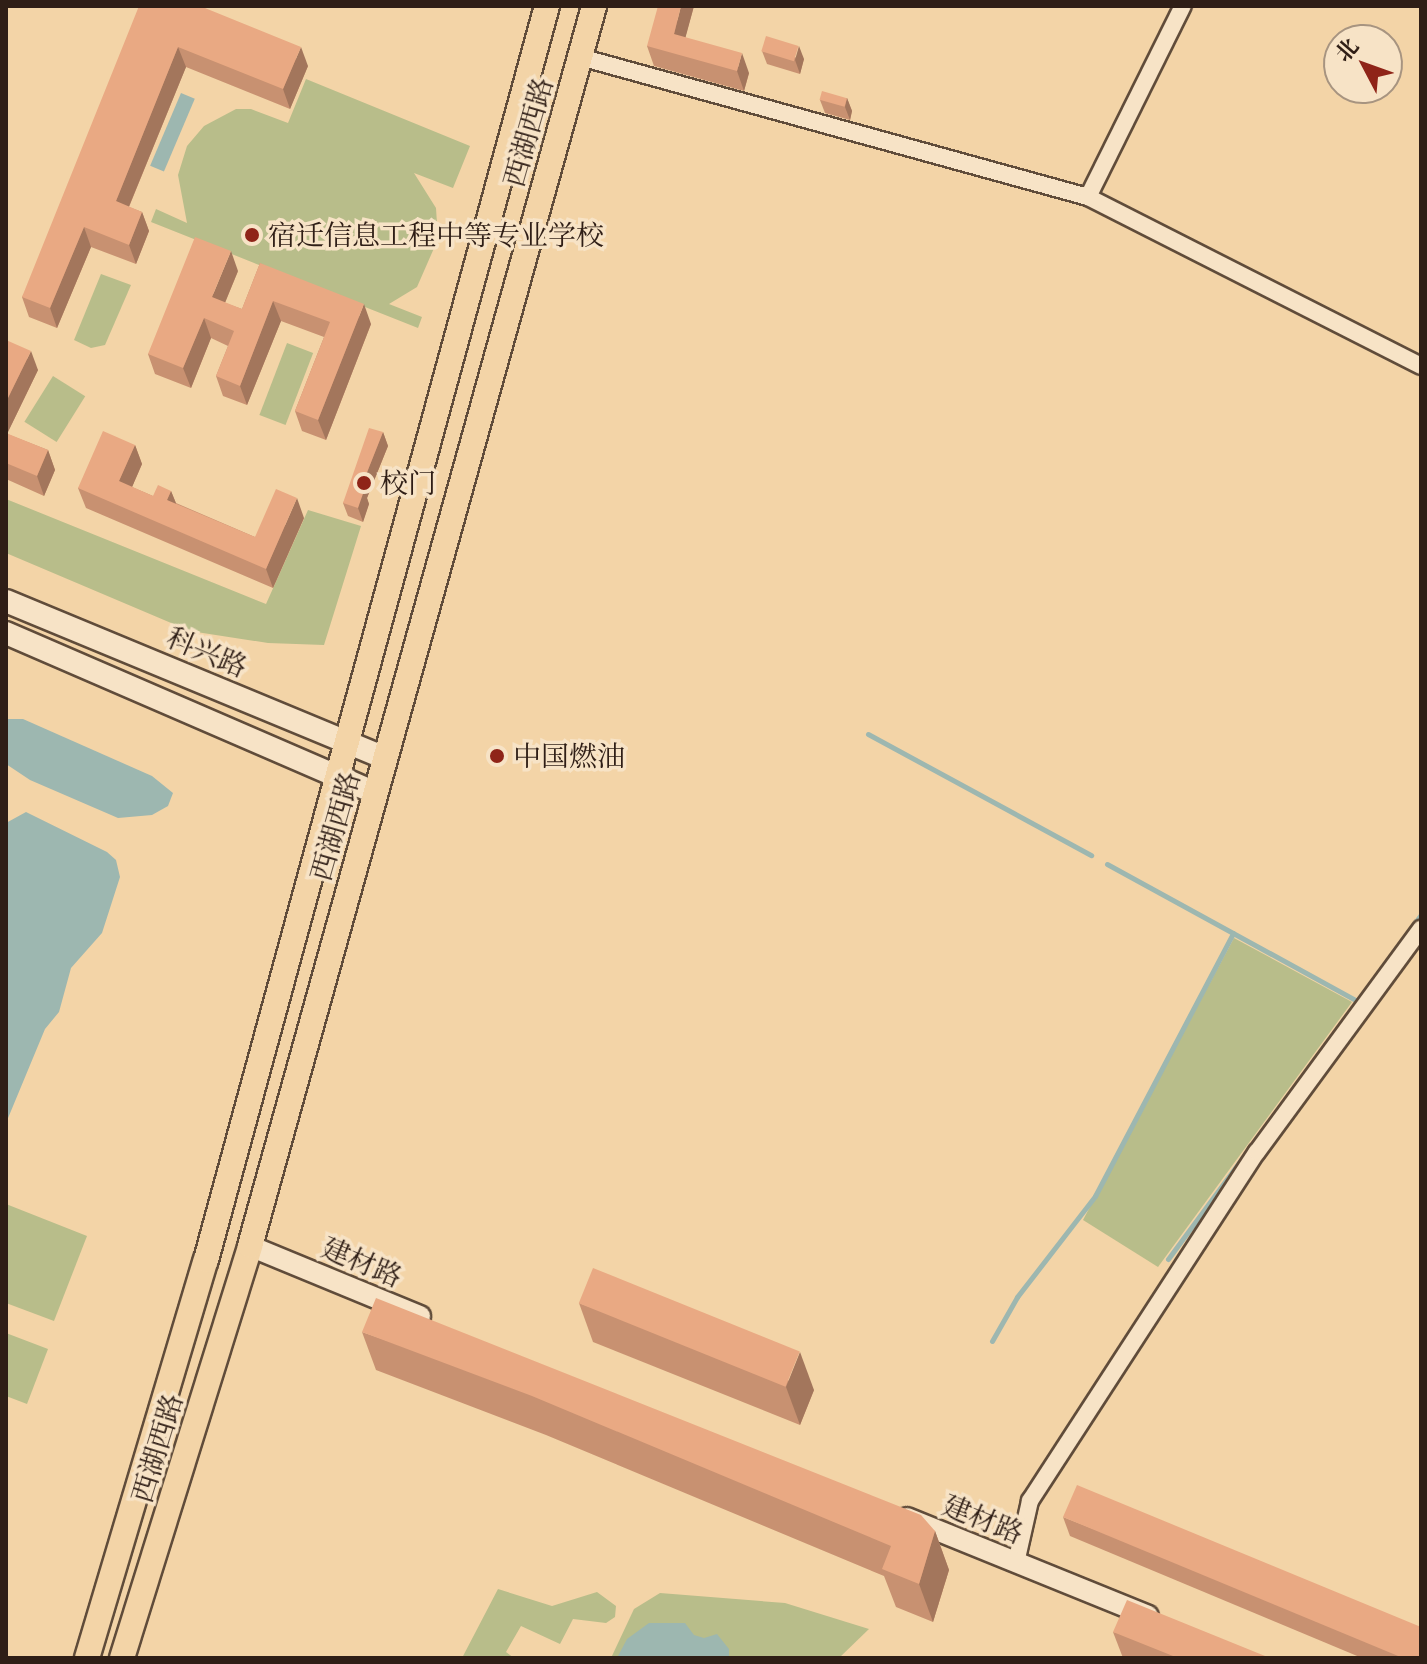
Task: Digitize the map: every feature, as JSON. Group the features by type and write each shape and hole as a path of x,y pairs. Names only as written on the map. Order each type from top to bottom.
{"main road":[{"name":"西湖西路","path":"87,1658 206,1260 547,6"},
{"name":"西湖西路","path":"122,1658 250,1246 594,6"},
{"name":"科兴路","path":"6,601 385,758"},
{"path":"6,633 374,792"}],"street":[{"path":"1088,197 1183,6"},
{"path":"580,57 1088,197 1421,366"},
{"path":"1016,1563 1030,1501 1257,1152 1421,929"},
{"name":"建材路","path":"250,1246 438,1324"},
{"name":"建材路","path":"887,1510 1170,1625"}],"green space":[{"path":"306,79 470,146 453,188 414,173 436,208 438,239 417,287 389,304 422,317 418,328 151,222 156,209 187,223 178,175 187,146 204,126 236,109 251,109 288,123"},
{"path":"101,274 131,285 105,345 91,348 74,340"},
{"path":"287,343 313,353 286,425 259,415"},
{"path":"53,376 85,396 57,442 24,422"},
{"path":"6,499 266,604 308,510 361,526 324,645 268,643 190,631 6,553"},
{"path":"1234,938 1352,1002 1158,1267 1083,1220"},
{"path":"6,1204 87,1236 54,1321 6,1303"},
{"path":"6,1333 48,1349 27,1404 6,1396"},
{"path":"498,1589 552,1606 597,1592 616,1606 615,1617 606,1623 573,1619 560,1644 521,1626 506,1652 514,1658 462,1658"},
{"path":"660,1593 785,1603 869,1629 839,1658 611,1658 634,1609"}],"water":[{"path":"181,93 195,99 164,172 150,166"},
{"path":"6,719 23,719 152,776 173,793 168,806 152,815 118,818 30,780 6,764"},
{"path":"26,812 107,852 116,860 120,877 102,933 71,968 59,1012 45,1029 6,1123 6,823"},
{"path":"649,1623 685,1623 694,1635 704,1638 717,1634 729,1649 729,1658 617,1658 627,1639"}],"building":[{"path":"139,6 200,6 301,47 283,89 178,47 116,201 142,212 129,245 84,227 50,308 22,297"},
{"path":"658,6 681,6 674,34 742,53 737,71 647,46"},
{"path":"766,36 799,46 794,61 761,51"},
{"path":"822,91 847,98 845,107 820,100"},
{"path":"195,237 231,251 212,297 242,309 260,263 364,304 318,420 295,411 330,322 273,301 240,386 216,376 234,331 204,318 183,368 148,354"},
{"path":"6,340 31,351 6,402"},
{"path":"369,428 383,432 360,490 364,491 358,508 343,503"},
{"path":"103,431 135,445 119,481 153,496 158,485 171,491 167,500 255,537 276,489 297,498 266,569 78,488"},
{"path":"6,433 48,450 37,476 6,463"},
{"path":"593,1268 800,1352 786,1387 579,1303"},
{"path":"376,1298 921,1515 935,1531 919,1584 882,1569 891,1546 532,1396 362,1332"},
{"path":"1077,1485 1421,1627 1421,1658 1403,1658 1063,1517"},
{"path":"1127,1600 1270,1658 1178,1658 1113,1632"}],"waterway":[{"path":"868,734 1091,855"},
{"path":"1107,864 1357,1001"},
{"path":"1168,1259 1421,914"},
{"path":"992,1341 1017,1297 1095,1196 1233,933"}],"place":[{"name":"宿迁信息工程中等专业学校","path":"252,235"},
{"name":"校门","path":"364,483"},
{"name":"中国燃油","path":"497,756"}]}
